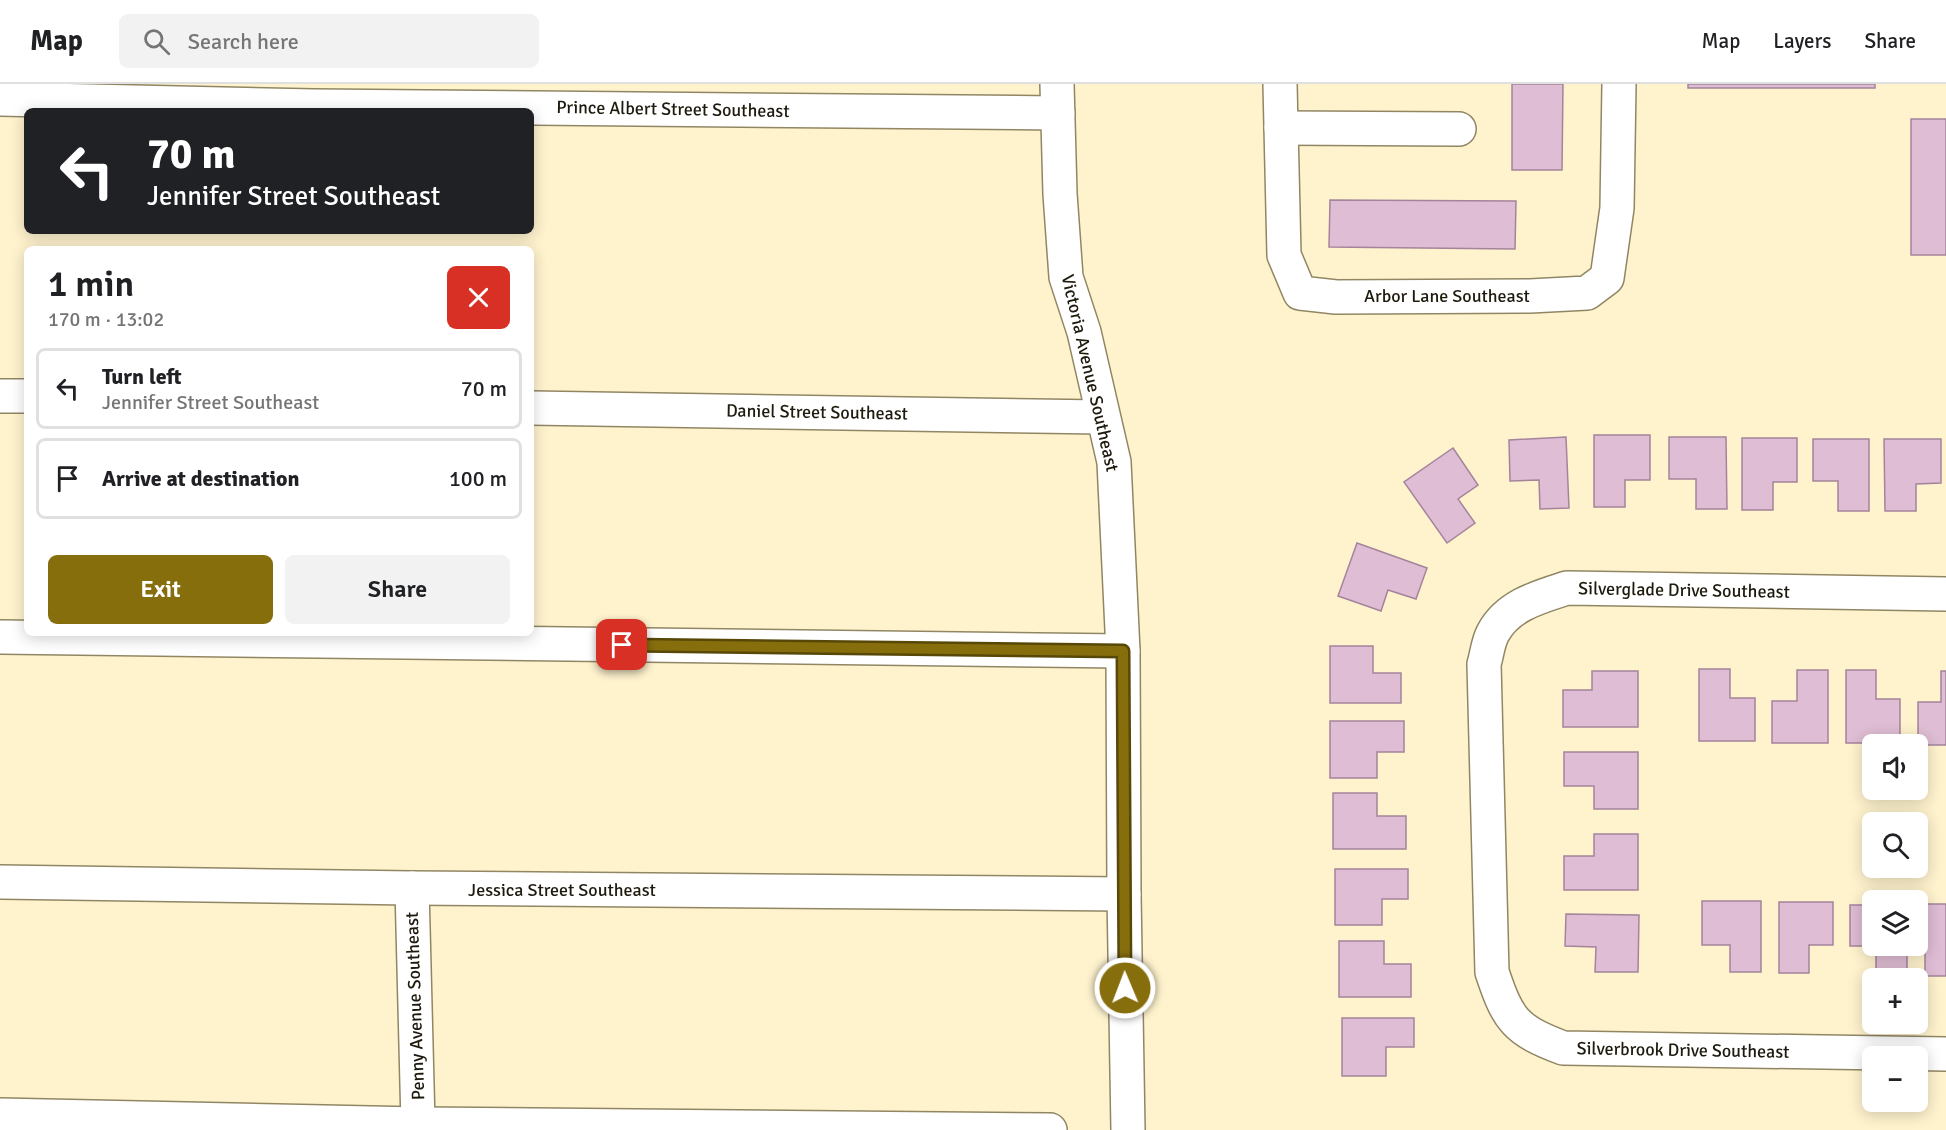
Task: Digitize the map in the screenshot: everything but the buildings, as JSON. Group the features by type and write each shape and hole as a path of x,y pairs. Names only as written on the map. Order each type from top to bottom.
{"street":[{"name":"Arbor Lane Southeast","path":"1280,84 1284,255 1300,293 1347,297 1530,296 1587,293 1607,278 1617,208 1619,84"},
{"name":"Prince Albert Street Southeast","path":"0,99 314,106 1057,99"},
{"name":"Victoria Avenue Southeast","path":"1057,99 1060,194 1066,277 1084,332 1114,462 1123,651 1128,1130"},
{"path":"1281,129 1459,129"},
{"path":"0,396 24,396"},
{"name":"Daniel Street Southeast","path":"534,408 1102,417"},
{"name":"Silverglade Drive Southeast","path":"1489,831 1484,664 1493,633 1510,611 1527,602 1568,588 1946,594"},
{"path":"0,637 407,638 1123,651"},
{"name":"Silverbrook Drive Southeast","path":"1489,831 1492,972 1500,997 1512,1019 1534,1037 1563,1048 1946,1054"},
{"name":"Jessica Street Southeast","path":"0,882 1124,894"},
{"name":"Penny Avenue Southeast","path":"412,888 418,1124"},
{"path":"0,1115 418,1124 1050,1130"}],"route":[{"path":"622,645 1123,651 1125,988"}]}
